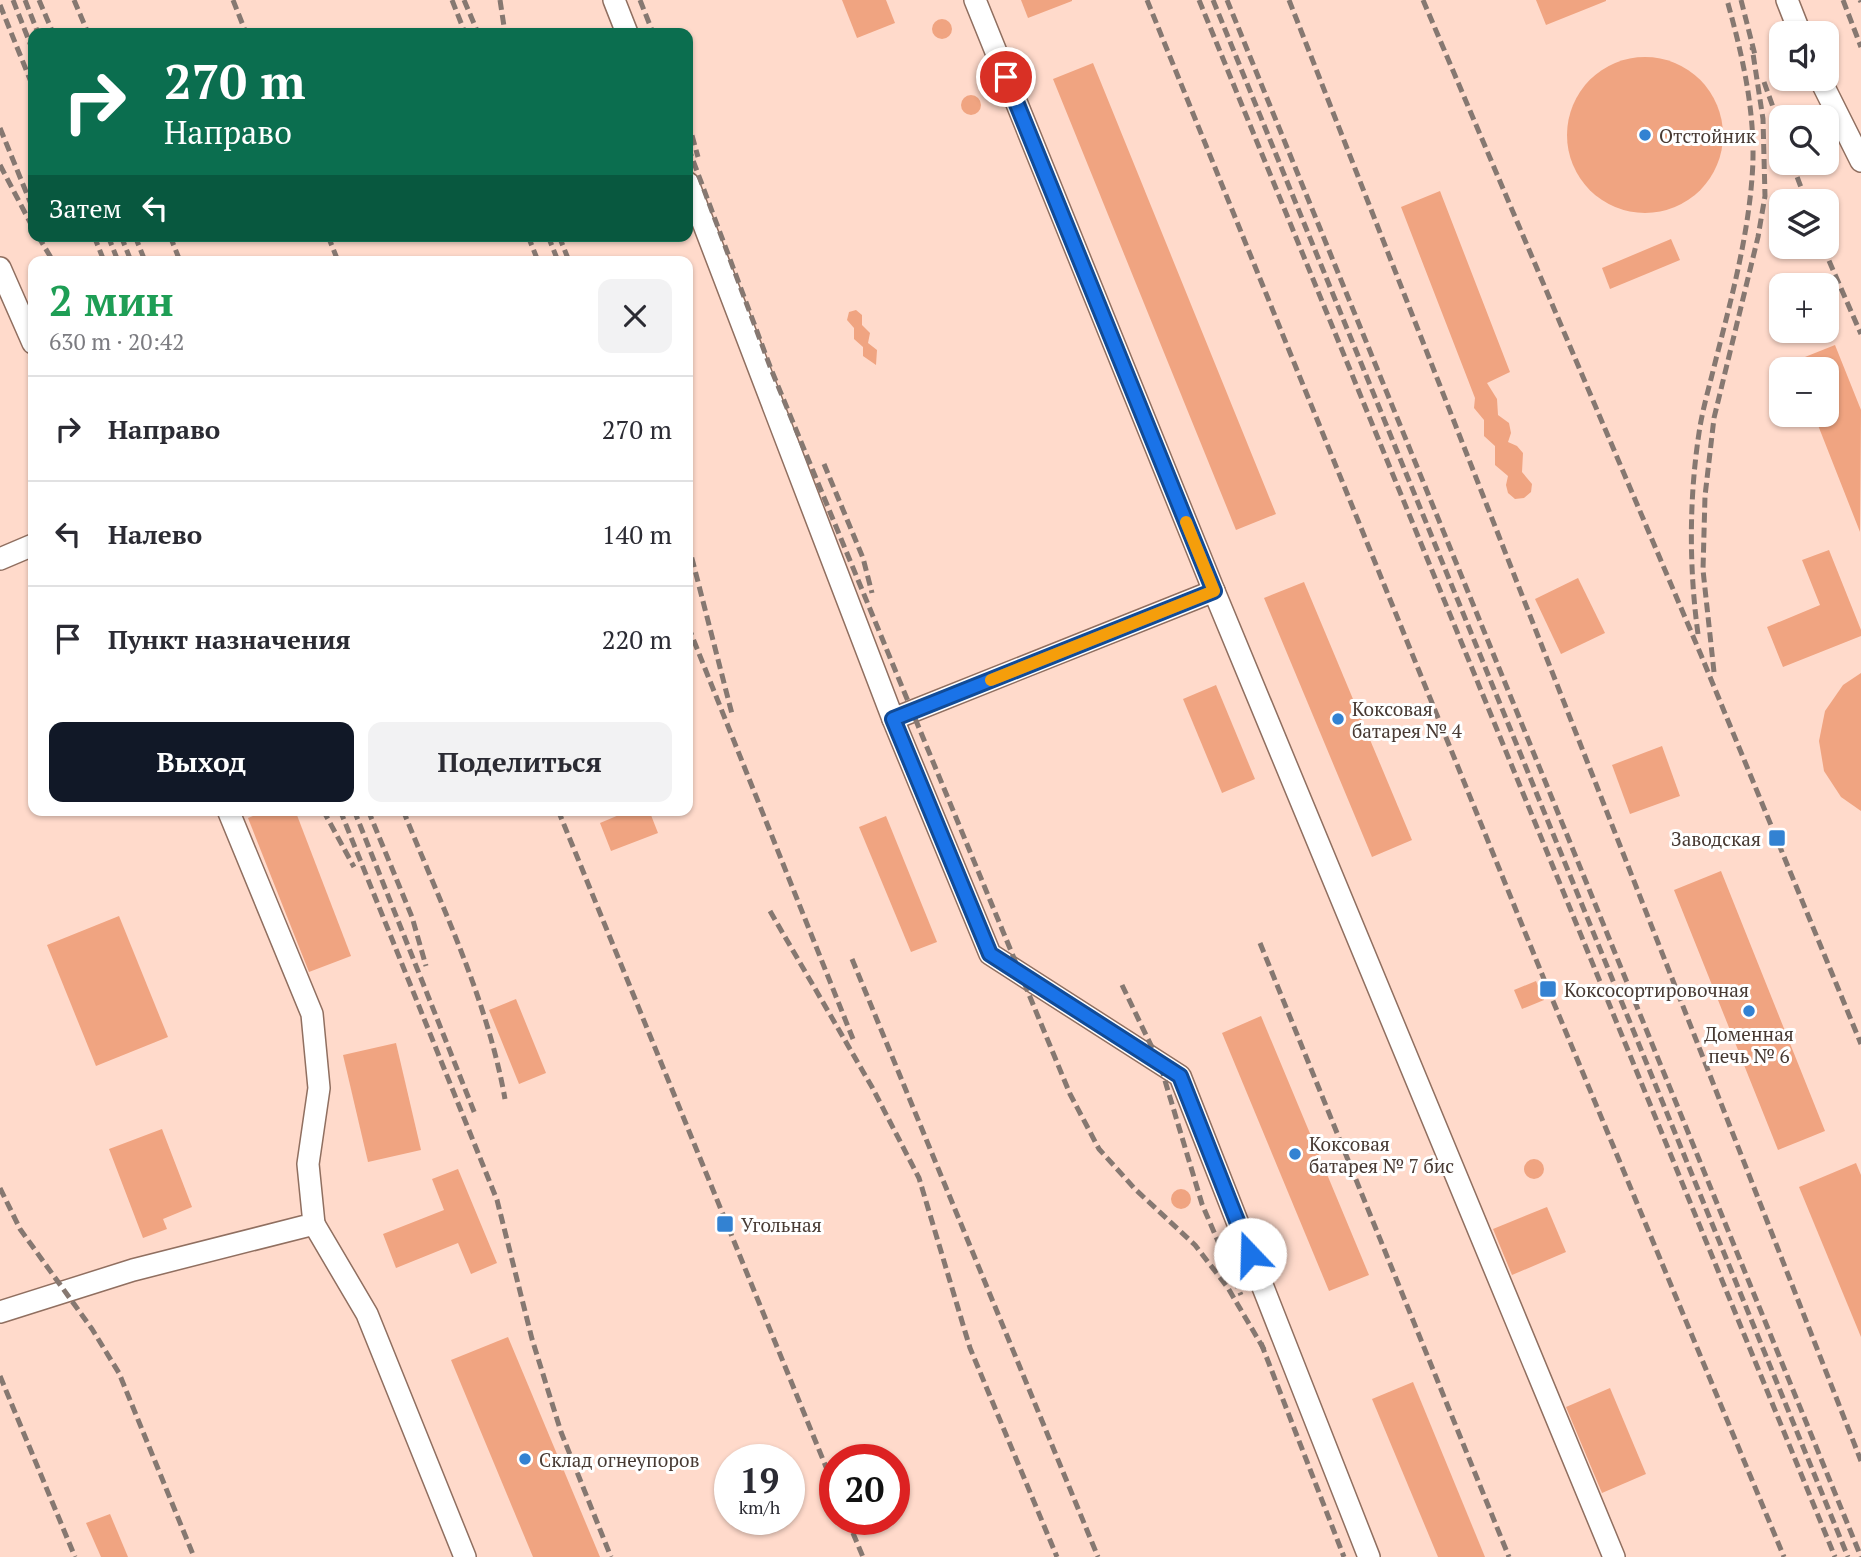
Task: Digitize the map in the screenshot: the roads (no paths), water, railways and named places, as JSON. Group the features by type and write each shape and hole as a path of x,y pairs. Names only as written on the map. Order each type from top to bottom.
{"lane":[{"path":"614,0 625,28"},
{"path":"975,0 1214,591 1614,1557"},
{"path":"1787,0 1795,21"},
{"path":"1826,91 1861,162"},
{"path":"693,196 893,719 990,954 1180,1076 1369,1557"},
{"path":"0,268 28,332"},
{"path":"0,559 28,547"},
{"path":"893,719 1214,591"},
{"path":"230,816 312,1014 319,1088 308,1164 314,1224 367,1314 465,1557"},
{"path":"0,1312 133,1269 314,1224"}],"railway":[{"path":"13,0 28,38"},
{"path":"25,0 36,28"},
{"path":"39,0 51,28"},
{"path":"74,0 86,28"},
{"path":"233,0 244,28"},
{"path":"452,0 463,28"},
{"path":"464,0 476,28"},
{"path":"500,0 504,28"},
{"path":"640,0 651,28"},
{"path":"1147,0 1548,989 1784,1557"},
{"path":"1199,0 1835,1557"},
{"path":"1213,0 1848,1557"},
{"path":"1227,0 1861,1557"},
{"path":"1289,0 1861,1461"},
{"path":"1423,0 1701,655 1861,1044"},
{"path":"1698,634 1691,534 1693,483 1703,409 1742,251 1752,178 1751,110 1727,0"},
{"path":"1741,0 1755,55"},
{"path":"1843,0 1861,47"},
{"path":"0,5 28,75"},
{"path":"1714,672 1703,570 1705,496 1714,418 1758,237 1765,196 1763,119 1752,47"},
{"path":"1764,82 1772,105"},
{"path":"0,128 28,197"},
{"path":"693,139 698,157"},
{"path":"693,160 771,369 1070,1094 1099,1149 1135,1189 1195,1245 1228,1288 1265,1351"},
{"path":"0,165 28,218"},
{"path":"1796,175 1802,189"},
{"path":"42,242 50,256"},
{"path":"96,242 102,256"},
{"path":"110,242 116,256"},
{"path":"123,242 129,256"},
{"path":"137,242 143,256"},
{"path":"172,242 178,256"},
{"path":"330,242 336,256"},
{"path":"530,242 536,256"},
{"path":"550,242 556,256"},
{"path":"561,242 567,256"},
{"path":"1828,259 1861,334"},
{"path":"824,464 863,558 872,593"},
{"path":"693,562 732,714"},
{"path":"693,639 853,1039"},
{"path":"326,816 354,867"},
{"path":"342,816 497,1200 532,1339 561,1432 611,1557"},
{"path":"356,816 475,1114"},
{"path":"370,816 412,917 426,966"},
{"path":"405,816 475,988 497,1061 505,1099"},
{"path":"560,816 819,1450"},
{"path":"770,911 872,1087 919,1178 970,1348 1057,1557"},
{"path":"1260,943 1509,1557"},
{"path":"852,959 1098,1557"},
{"path":"1122,985 1160,1064 1202,1204 1241,1295"},
{"path":"0,1188 20,1229 92,1329 119,1373 194,1557"},
{"path":"1261,1343 1344,1557"},
{"path":"0,1376 75,1557"},
{"path":"854,1535 863,1557"}],"place":[{"name":"Отстойник","path":"1645,135"},
{"name":"Коксовая батарея № 4","path":"1338,719"},
{"name":"Заводская","path":"1777,838"},
{"name":"Коксосортировочная","path":"1548,989"},
{"name":"Доменная печь № 6","path":"1749,1011"},
{"name":"Коксовая батарея № 7 бис","path":"1295,1154"},
{"name":"Угольная","path":"725,1224"},
{"name":"Склад огнеупоров","path":"525,1459"}]}
